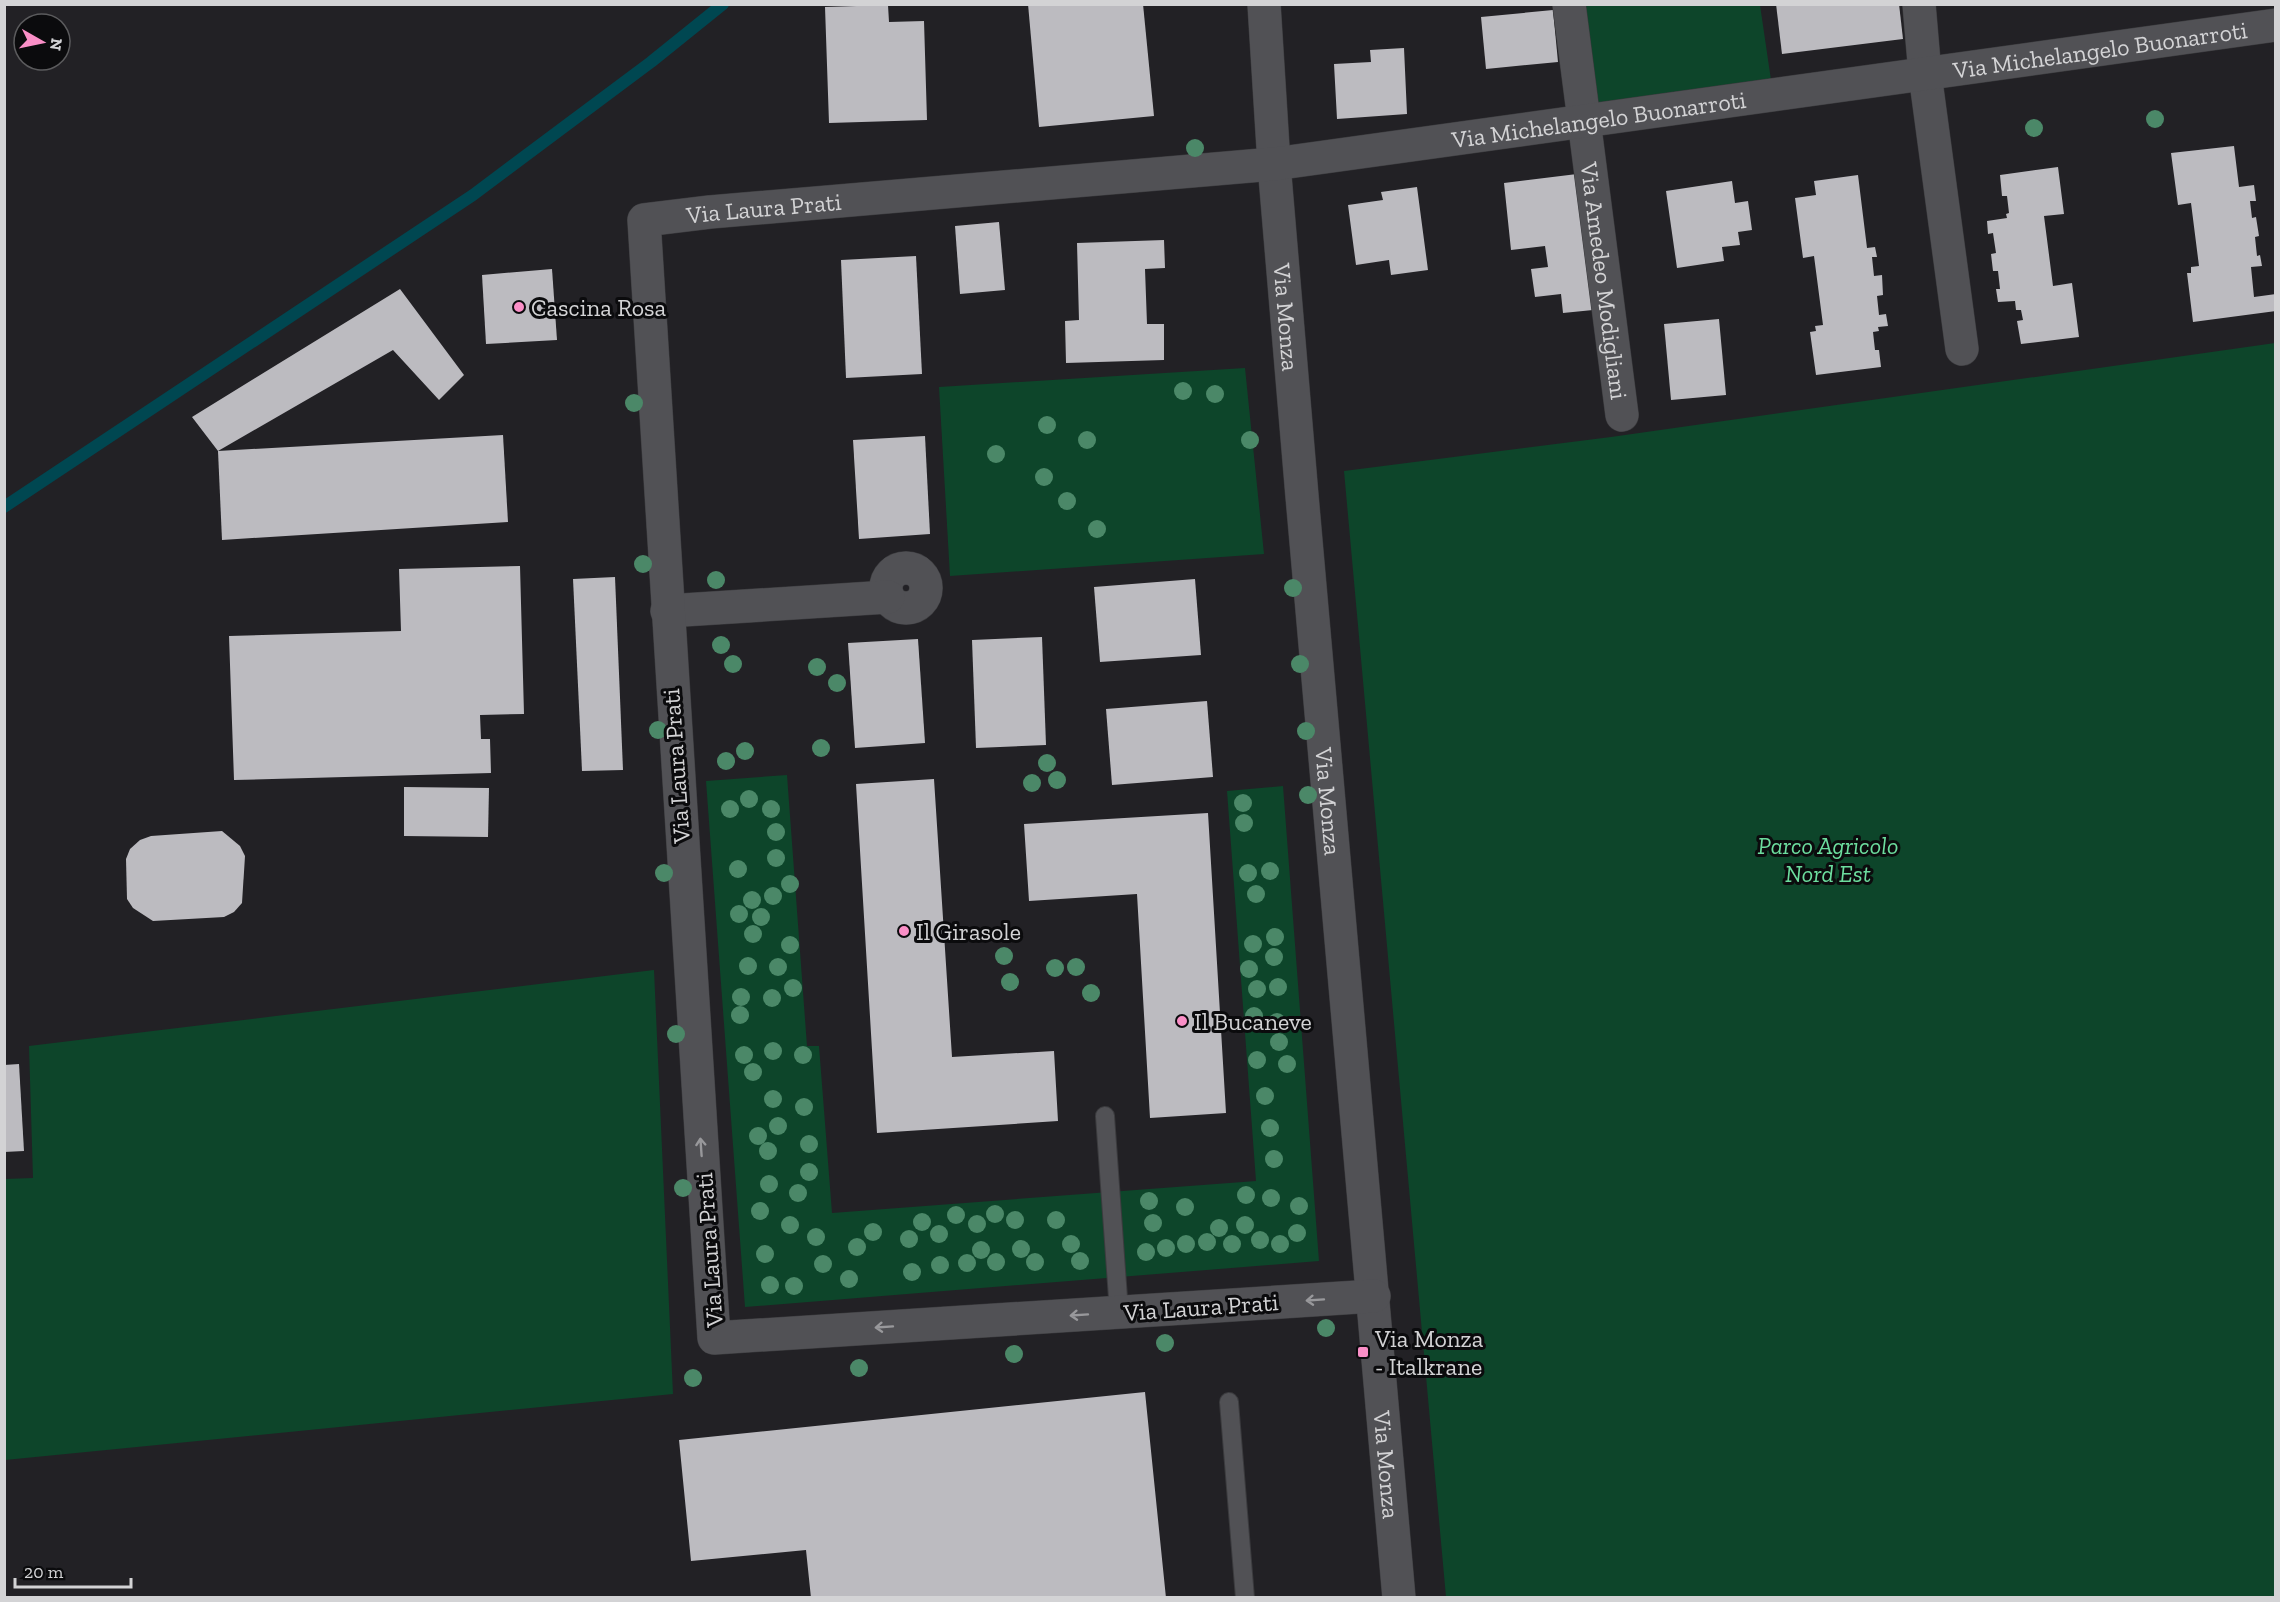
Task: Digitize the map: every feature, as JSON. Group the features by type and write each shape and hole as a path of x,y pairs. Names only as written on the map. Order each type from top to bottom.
{"street":[{"name":"Via Monza","path":"1264,4 1274,164 1400,1598"},
{"name":"Via Amedeo Modigliani","path":"1569,4 1622,415"},
{"path":"1919,4 1925,74"},
{"name":"Via Michelangelo Buonarroti","path":"1274,164 2276,25"},
{"name":"Via Michelangelo Buonarroti","path":"1925,74 1962,350"},
{"name":"Via Laura Prati","path":"1274,164 710,212 644,220 714,1338 1374,1296"},
{"path":"667,610 888,597"}],"lane":[{"path":"1105,1116 1119,1312"},
{"path":"1229,1401 1245,1598"}],"green space":[{"path":"1584,5 1760,5 1771,80 1597,107"},
{"name":"Parco Agricolo Nord Est","path":"2275,343 2275,1597 1446,1597 1344,471 1611,437"},
{"path":"1245,368 1264,554 950,576 939,387"},
{"path":"787,775 807,1046 819,1046 832,1213 1256,1181 1227,791 1283,786 1319,1261 745,1307 706,781"},
{"path":"654,970 673,1394 5,1460 5,1179 33,1178 29,1046"}],"building":[{"path":"1028,4 1143,4 1154,116 1039,127"},
{"path":"1776,4 1899,4 1903,39 1782,54"},
{"path":"888,5 889,22 924,21 927,120 829,123 825,7"},
{"path":"1553,10 1558,62 1486,69 1481,17"},
{"path":"1404,48 1407,114 1337,119 1334,64 1371,62 1370,50"},
{"path":"2234,146 2239,187 2254,185 2256,201 2250,201 2252,218 2256,217 2259,236 2255,237 2257,256 2260,255 2262,266 2251,267 2254,297 2276,294 2276,311 2193,322 2187,273 2191,273 2191,267 2199,266 2191,203 2178,205 2171,153"},
{"path":"2058,167 2064,214 2044,216 2053,286 2072,283 2079,337 2021,344 2017,321 2023,320 2021,310 2016,310 2015,301 1998,302 1996,289 2000,289 1998,271 1993,271 1991,254 1996,253 1993,233 1988,234 1987,221 2007,218 2006,214 2009,213 2007,196 2002,196 2000,175"},
{"path":"1577,174 1593,310 1563,313 1561,294 1535,297 1531,269 1548,267 1545,246 1511,250 1504,183"},
{"path":"1858,175 1867,248 1875,247 1877,257 1872,257 1874,276 1882,275 1883,295 1877,296 1879,315 1886,314 1888,326 1878,327 1879,331 1873,332 1875,350 1879,350 1881,367 1816,375 1810,332 1816,331 1815,326 1823,325 1814,256 1803,258 1795,198 1816,195 1814,181"},
{"path":"1732,181 1735,203 1748,201 1752,230 1738,232 1740,245 1722,247 1724,261 1677,268 1666,191"},
{"path":"1417,187 1428,270 1391,275 1389,260 1356,265 1348,205 1383,200 1381,192"},
{"path":"999,222 1005,290 960,294 955,226"},
{"path":"1164,240 1165,268 1145,269 1147,324 1164,324 1164,360 1066,363 1065,321 1079,320 1077,243"},
{"path":"916,256 922,374 846,378 841,260"},
{"name":"Cascina Rosa","path":"552,269 557,340 486,344 482,275"},
{"path":"400,289 464,375 439,400 393,350 218,451 192,417"},
{"path":"1719,319 1726,395 1671,400 1664,324"},
{"path":"503,435 508,522 222,540 218,451"},
{"path":"925,436 930,534 859,539 853,440"},
{"path":"520,566 524,714 480,715 481,739 490,739 491,773 234,780 229,636 401,631 399,569"},
{"path":"615,577 623,770 582,771 573,579"},
{"path":"1195,579 1201,655 1100,662 1094,587"},
{"path":"1042,637 1046,745 976,748 972,640"},
{"path":"918,639 925,743 855,748 848,643"},
{"path":"1207,701 1213,777 1112,785 1106,709"},
{"name":"Il Girasole","path":"934,779 952,1057 1054,1051 1058,1121 877,1133 856,784"},
{"path":"404,787 489,788 488,837 404,836"},
{"name":"Il Bucaneve","path":"1208,813 1226,1113 1150,1118 1137,894 1029,901 1024,824"},
{"path":"222,831 240,846 245,856 242,903 234,912 224,917 153,921 133,908 127,899 126,859 130,849 140,840 151,836"},
{"path":"19,1064 24,1151 4,1152 4,1065"},
{"path":"1145,1392 1166,1598 811,1598 806,1550 691,1561 679,1440"}],"waterway":[{"path":"4,507 473,195 651,62 723,4"}],"place":[{"name":"Cascina Rosa","path":"519,307"},
{"name":"Il Girasole","path":"904,931"},
{"name":"Il Bucaneve","path":"1182,1021"},
{"name":"Via Monza - Italkrane","path":"1363,1352"}]}
